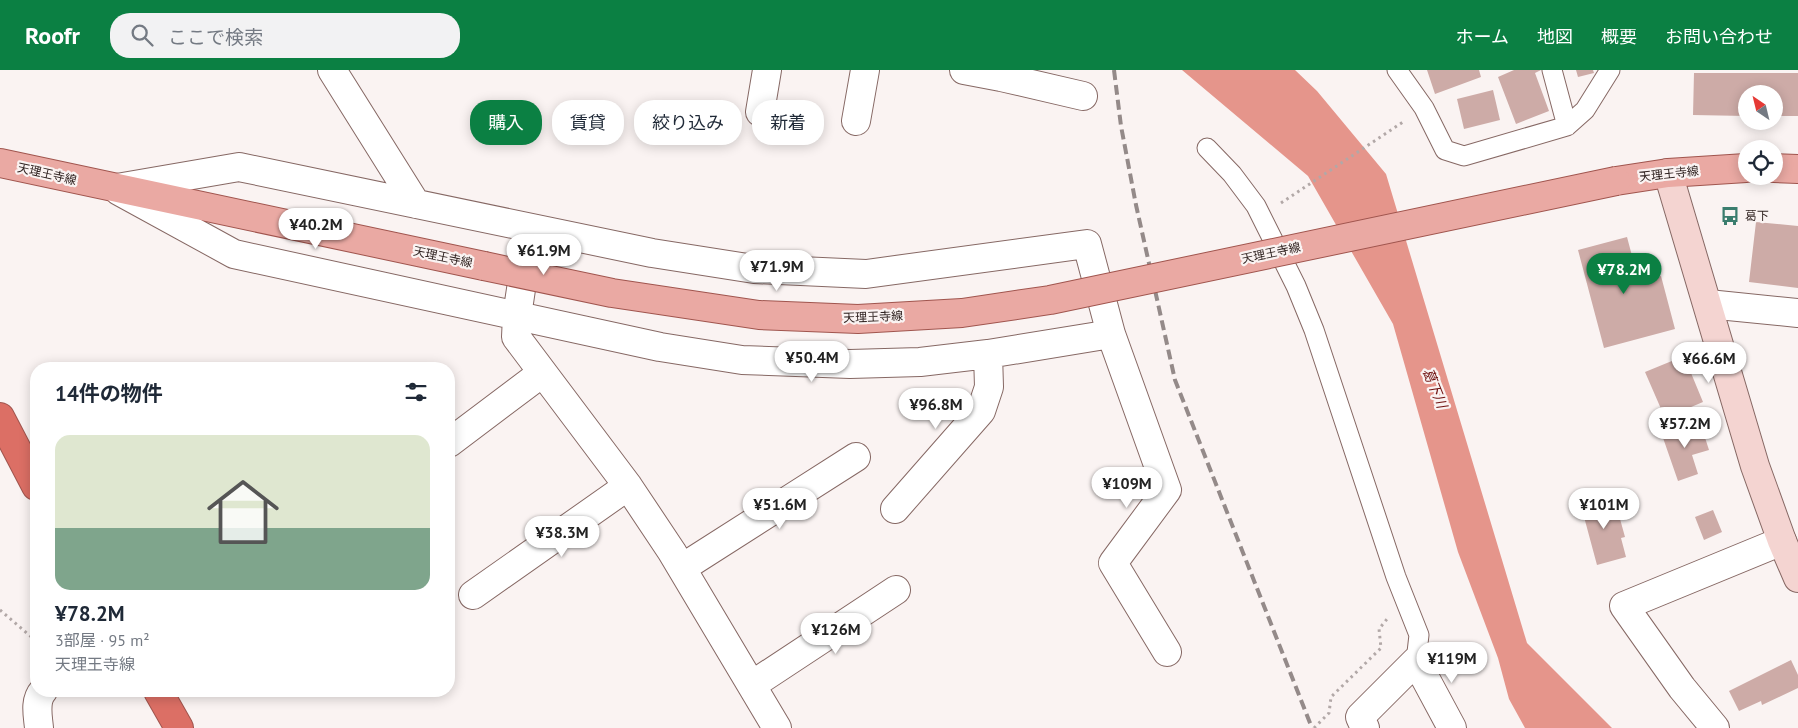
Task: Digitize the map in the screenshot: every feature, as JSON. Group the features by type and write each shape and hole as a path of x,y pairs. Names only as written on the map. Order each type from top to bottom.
{"highway":[{"path":"0,417 30,474"},
{"path":"161,697 179,728"}],"main road":[{"name":"天理王寺線","path":"0,163 612,293 759,315 858,319 962,313 1050,300 1616,181 1668,173 1738,169"},
{"path":"1783,169 1798,170"}],"street":[{"path":"332,70 416,204"},
{"path":"762,100 767,70"},
{"path":"856,121 865,70"},
{"path":"964,70 1083,96"},
{"path":"113,188 239,167 530,229 652,253 754,270 866,274 1087,244 1111,334 1167,490 1113,563 1167,652"},
{"path":"1668,173 1755,466 1782,541 1798,578"},
{"path":"113,188 234,254 660,347 742,360 850,364 920,362 988,354 1111,334"},
{"path":"530,229 517,316 516,337 628,486 682,568 777,728"},
{"path":"1708,304 1798,313"},
{"path":"895,509 981,411 989,387 988,354"},
{"path":"455,438 542,373"},
{"path":"682,568 856,457"},
{"path":"473,594 628,486"},
{"path":"1715,728 1682,688 1624,606 1782,541"},
{"path":"752,685 896,590"},
{"path":"1365,728 1360,717 1416,661 1452,728"},
{"path":"39,697 37,709 39,728"}],"lane":[{"path":"1397,70 1424,108 1445,150 1464,156 1567,126 1586,110 1610,70"},
{"path":"1552,70 1567,126"},
{"path":"1207,148 1232,174 1256,206 1296,286 1314,330 1393,568 1419,635 1416,661"}],"path":[{"path":"1279,204 1406,120"},
{"path":"0,610 30,636"},
{"path":"1314,728 1329,712 1331,697 1381,648 1379,629 1390,617"}],"water":[{"name":"葛下川","path":"1182,70 1295,70 1317,91 1386,174 1527,643 1612,728 1525,728 1509,699 1498,658 1458,552 1393,324 1308,176"}],"building":[{"path":"1427,70 1479,70 1481,77 1435,94"},
{"path":"1514,70 1541,70 1535,73 1549,111 1516,124 1498,77"},
{"path":"1576,70 1593,70 1594,73 1578,77"},
{"path":"1694,73 1798,73 1798,116 1783,116 1783,85 1738,85 1738,116 1693,115"},
{"path":"1493,90 1500,120 1464,129 1457,99"},
{"path":"1756,222 1798,226 1798,288 1749,282"},
{"path":"1627,237 1639,282 1661,276 1675,329 1604,348 1578,250"},
{"path":"1684,356 1703,402 1665,418 1645,372"},
{"path":"1700,422 1709,450 1692,455 1698,474 1678,481 1662,435"},
{"path":"1605,495 1609,511 1617,508 1625,537 1621,538 1626,557 1597,565 1580,502"},
{"path":"1713,510 1722,532 1704,540 1695,517"},
{"path":"1791,660 1798,675 1798,688 1762,705 1761,701 1739,711 1729,691"}],"railway":[{"path":"1114,70 1121,126 1136,205 1175,380 1312,728"}],"place":[{"name":"葛下","path":"1730,216"}]}
